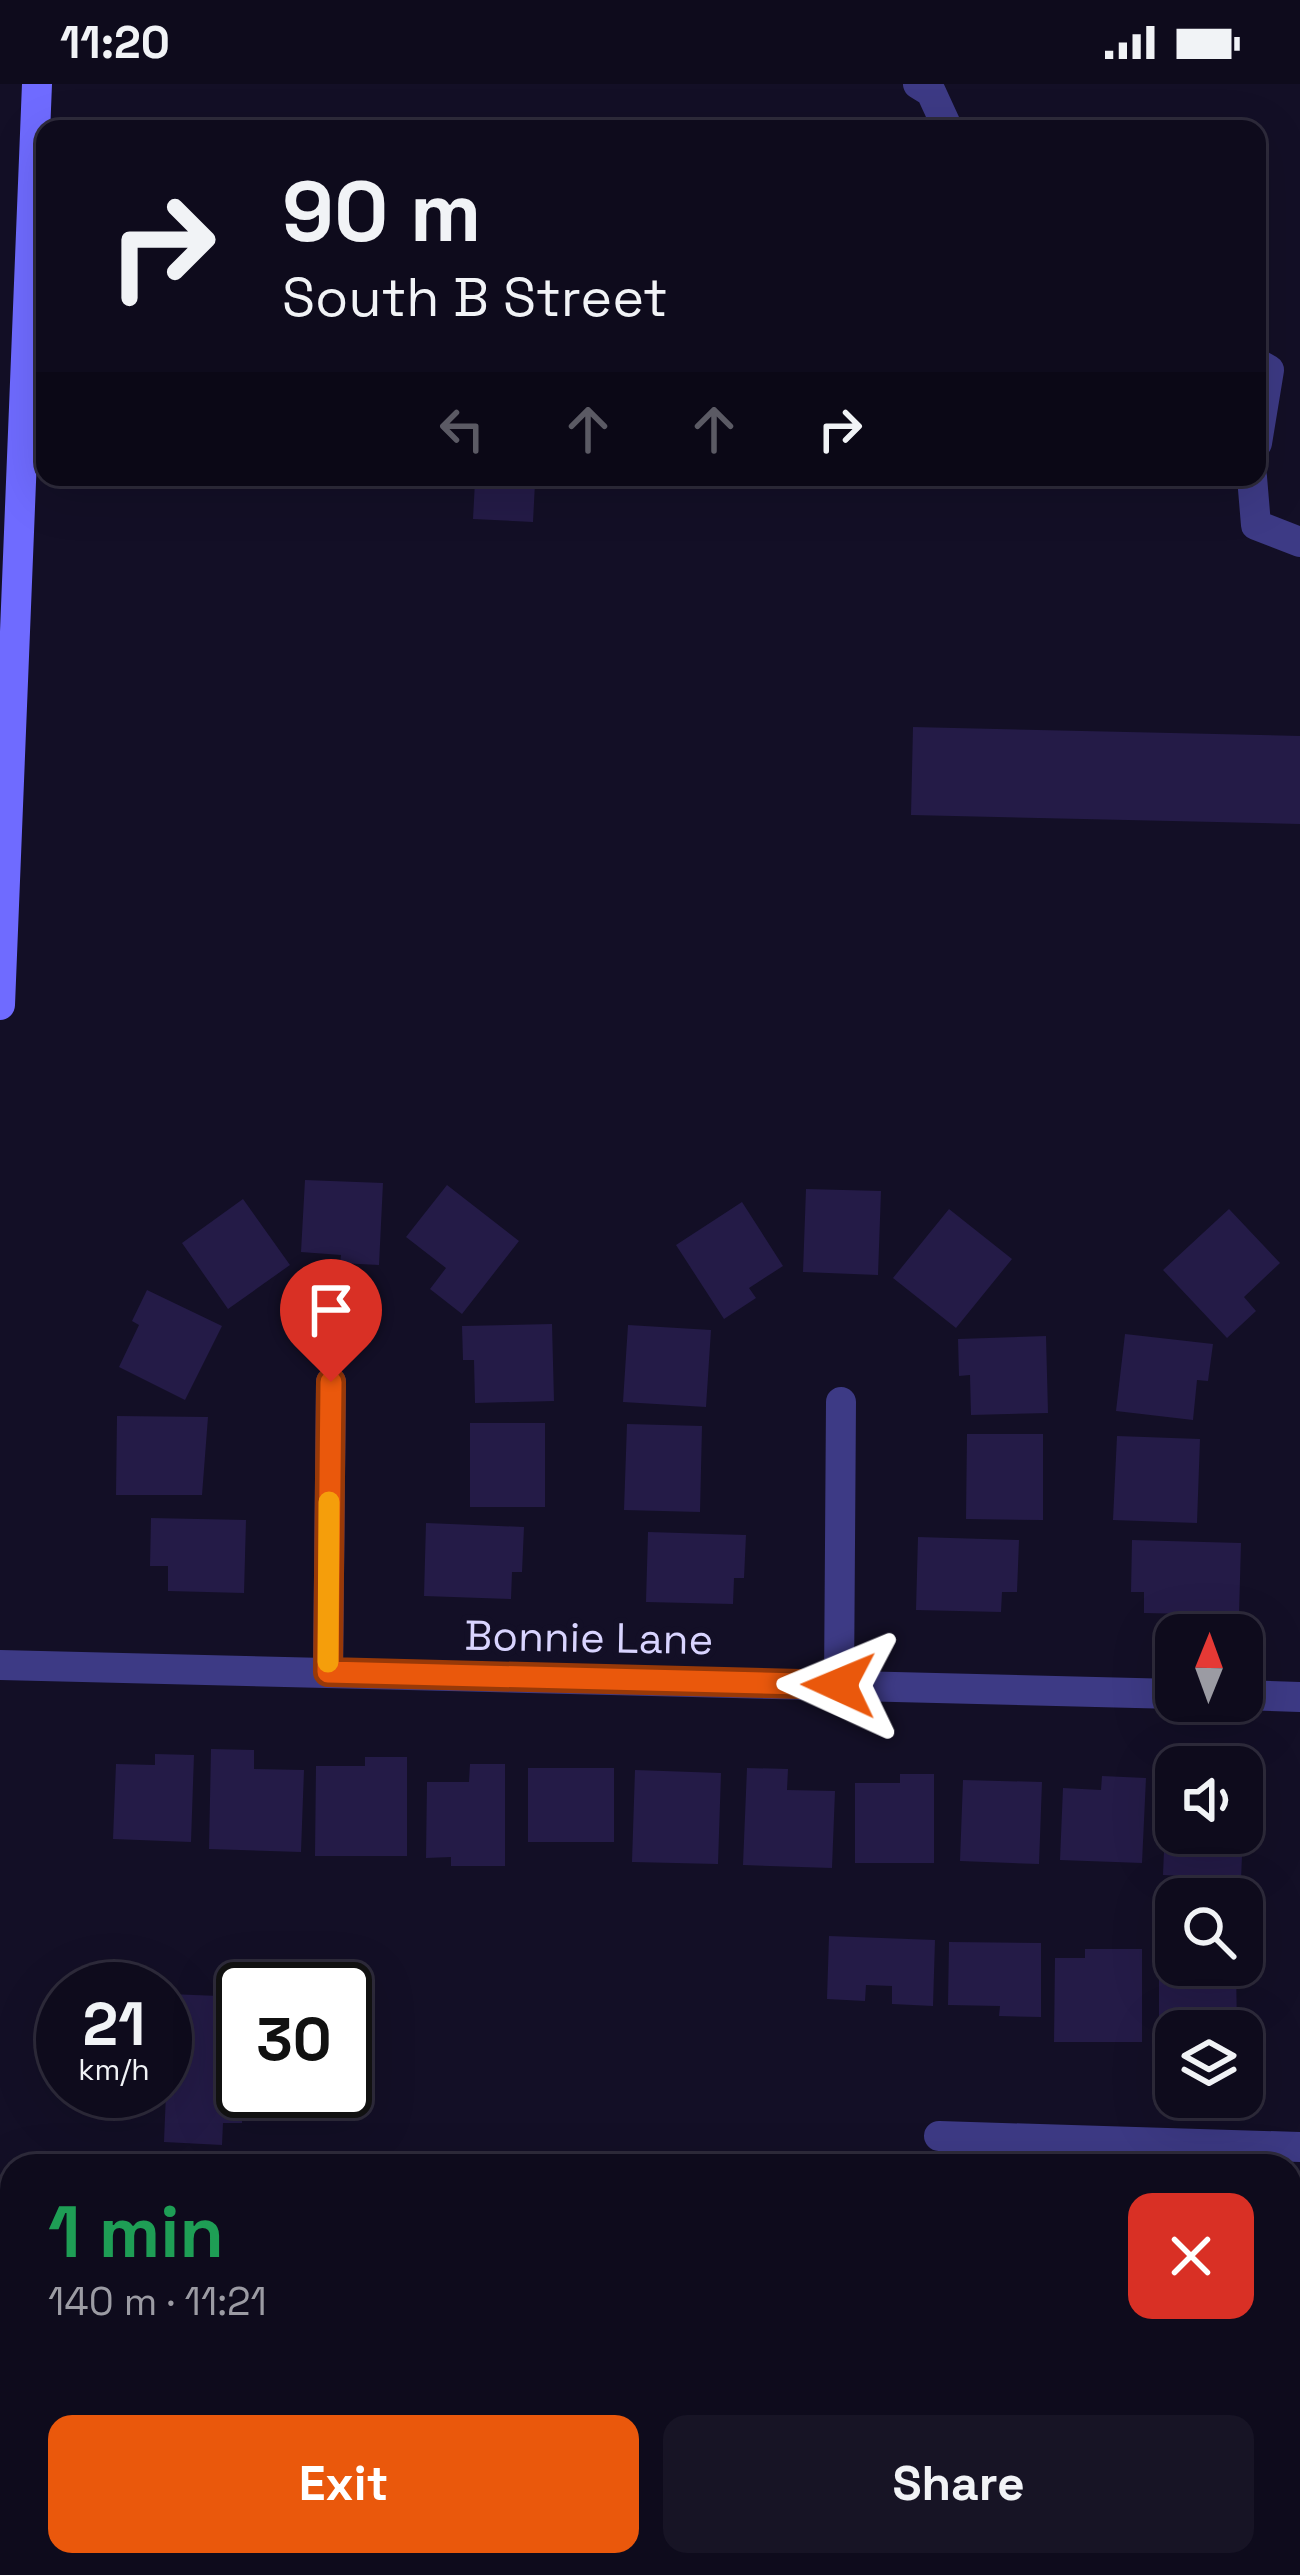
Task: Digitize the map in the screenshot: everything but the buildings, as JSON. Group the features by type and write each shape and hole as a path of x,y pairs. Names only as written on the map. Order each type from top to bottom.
{"main road":[{"path":"0,1005 37,84"}],"street":[{"path":"918,84 931,92 944,120"},
{"path":"1253,486 1256,525 1300,542"},
{"path":"328,1672 331,1382"},
{"path":"839,1685 841,1402"},
{"name":"Bonnie Lane","path":"0,1665 1155,1693"},
{"path":"1263,1696 1300,1697"},
{"path":"939,2136 1300,2147"}],"slow traffic":[{"path":"328,1662 329,1502"}],"route":[{"path":"331,1382 328,1672 839,1685"}]}
